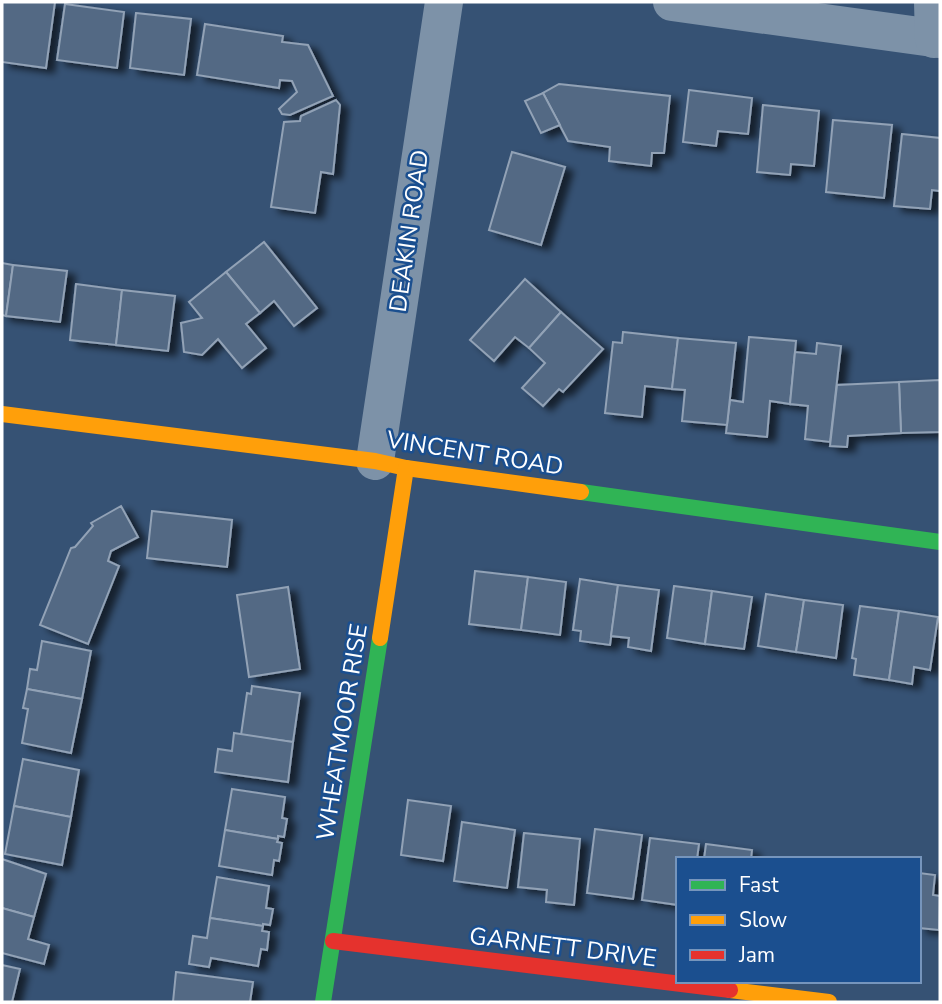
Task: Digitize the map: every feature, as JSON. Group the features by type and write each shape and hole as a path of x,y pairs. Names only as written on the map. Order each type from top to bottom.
{"street":[{"name":"DEAKIN ROAD","path":"391,464 443,2"},
{"path":"672,2 936,27"},
{"name":"VINCENT ROAD","path":"2,414 391,464 940,542"},
{"name":"WHEATMOOR RISE","path":"323,1002 333,941 391,464"},
{"name":"GARNETT DRIVE","path":"333,941 829,1002"}],"building":[{"path":"2,2 55,2 46,68 2,62"},
{"path":"65,4 124,12 117,68 57,60"},
{"path":"136,13 191,19 184,75 130,68"},
{"path":"205,24 283,36 282,42 308,45 333,96 290,115 282,114 279,109 297,92 292,81 280,80 279,88 197,75"},
{"path":"559,84 670,96 664,153 652,153 651,166 609,161 610,147 568,141 543,93"},
{"path":"689,90 752,98 748,134 718,131 716,146 683,142"},
{"path":"543,93 560,125 541,133 525,101"},
{"path":"336,100 340,105 333,174 321,172 315,213 271,207 284,122 300,121 301,116"},
{"path":"763,105 819,111 814,166 791,164 790,175 757,172"},
{"path":"833,120 892,125 884,198 826,192"},
{"path":"902,134 940,138 940,191 932,190 930,209 894,206"},
{"path":"512,152 565,167 541,245 489,230"},
{"path":"264,242 317,308 294,326 274,301 260,313 226,272"},
{"path":"2,263 13,265 6,316 2,315"},
{"path":"13,265 67,271 60,322 6,316"},
{"path":"226,272 260,313 246,324 266,348 242,368 218,339 202,355 184,352 181,323 202,318 189,302"},
{"path":"525,279 561,312 529,348 515,337 494,361 470,340"},
{"path":"76,284 122,290 116,345 70,340"},
{"path":"122,290 175,296 168,351 116,345"},
{"path":"561,312 603,349 563,392 559,389 543,406 522,388 545,363 529,348"},
{"path":"623,332 678,338 672,389 645,386 642,417 605,413 613,342 622,343"},
{"path":"749,337 796,341 790,404 770,401 767,437 726,433 730,400 743,402"},
{"path":"678,338 736,343 727,425 682,421 685,390 672,389"},
{"path":"817,343 841,346 830,442 805,439 808,406 790,404 795,352 816,354"},
{"path":"940,380 940,432 901,433 899,382"},
{"path":"899,382 901,433 848,436 847,447 830,446 837,385"},
{"path":"121,506 138,537 111,551 108,561 119,566 88,644 40,625 71,548 75,547 93,526 91,523"},
{"path":"152,511 232,520 227,567 147,558"},
{"path":"475,571 528,577 521,630 469,624"},
{"path":"528,577 566,582 560,635 521,630"},
{"path":"580,579 618,585 610,645 580,641 581,631 573,630"},
{"path":"618,585 659,590 651,651 628,647 629,638 611,636"},
{"path":"674,586 712,591 705,644 667,638"},
{"path":"288,587 300,669 249,677 237,595"},
{"path":"712,591 752,597 744,649 705,644"},
{"path":"766,594 804,600 796,652 758,646"},
{"path":"804,600 843,605 836,658 796,652"},
{"path":"860,606 899,611 889,680 854,675 856,659 852,658"},
{"path":"899,611 938,617 930,670 914,667 912,684 889,680"},
{"path":"42,641 91,651 82,699 27,689 30,669 37,670"},
{"path":"252,686 300,693 293,742 241,735 247,693 251,694"},
{"path":"27,689 82,699 71,753 22,743 28,709 23,708"},
{"path":"234,733 293,742 288,782 215,772 218,749 232,751"},
{"path":"23,759 79,770 71,817 14,806"},
{"path":"232,789 285,797 282,818 287,819 284,837 278,836 278,839 225,830"},
{"path":"408,800 451,806 443,861 401,855"},
{"path":"14,806 71,817 62,865 5,854"},
{"path":"462,822 515,830 507,888 454,881"},
{"path":"595,829 642,835 633,899 587,893"},
{"path":"225,830 278,839 277,842 282,843 279,861 274,860 272,875 219,866"},
{"path":"524,833 580,839 574,905 546,902 547,890 518,887"},
{"path":"650,838 699,844 697,857 676,857 676,905 642,900"},
{"path":"706,844 752,850 751,857 704,857"},
{"path":"2,859 46,874 34,917 2,908"},
{"path":"921,873 935,875 933,895 940,896 939,930 921,928"},
{"path":"217,877 269,886 266,908 273,909 270,925 210,918"},
{"path":"2,908 34,917 28,939 49,945 44,964 2,953"},
{"path":"210,918 263,926 262,931 269,932 267,950 261,949 258,966 211,958 209,967 189,964 193,936 207,938"},
{"path":"2,965 20,969 12,1002 2,1002"},
{"path":"176,972 253,982 250,1002 173,1002"}],"traffic: fast":[{"path":"581,492 940,542"},
{"path":"323,1002 380,638"}],"traffic: slow":[{"path":"2,414 375,461 406,468 581,492"},
{"path":"380,638 406,468"},
{"path":"730,990 829,1002"}],"traffic: jam":[{"path":"333,941 730,990"}]}
